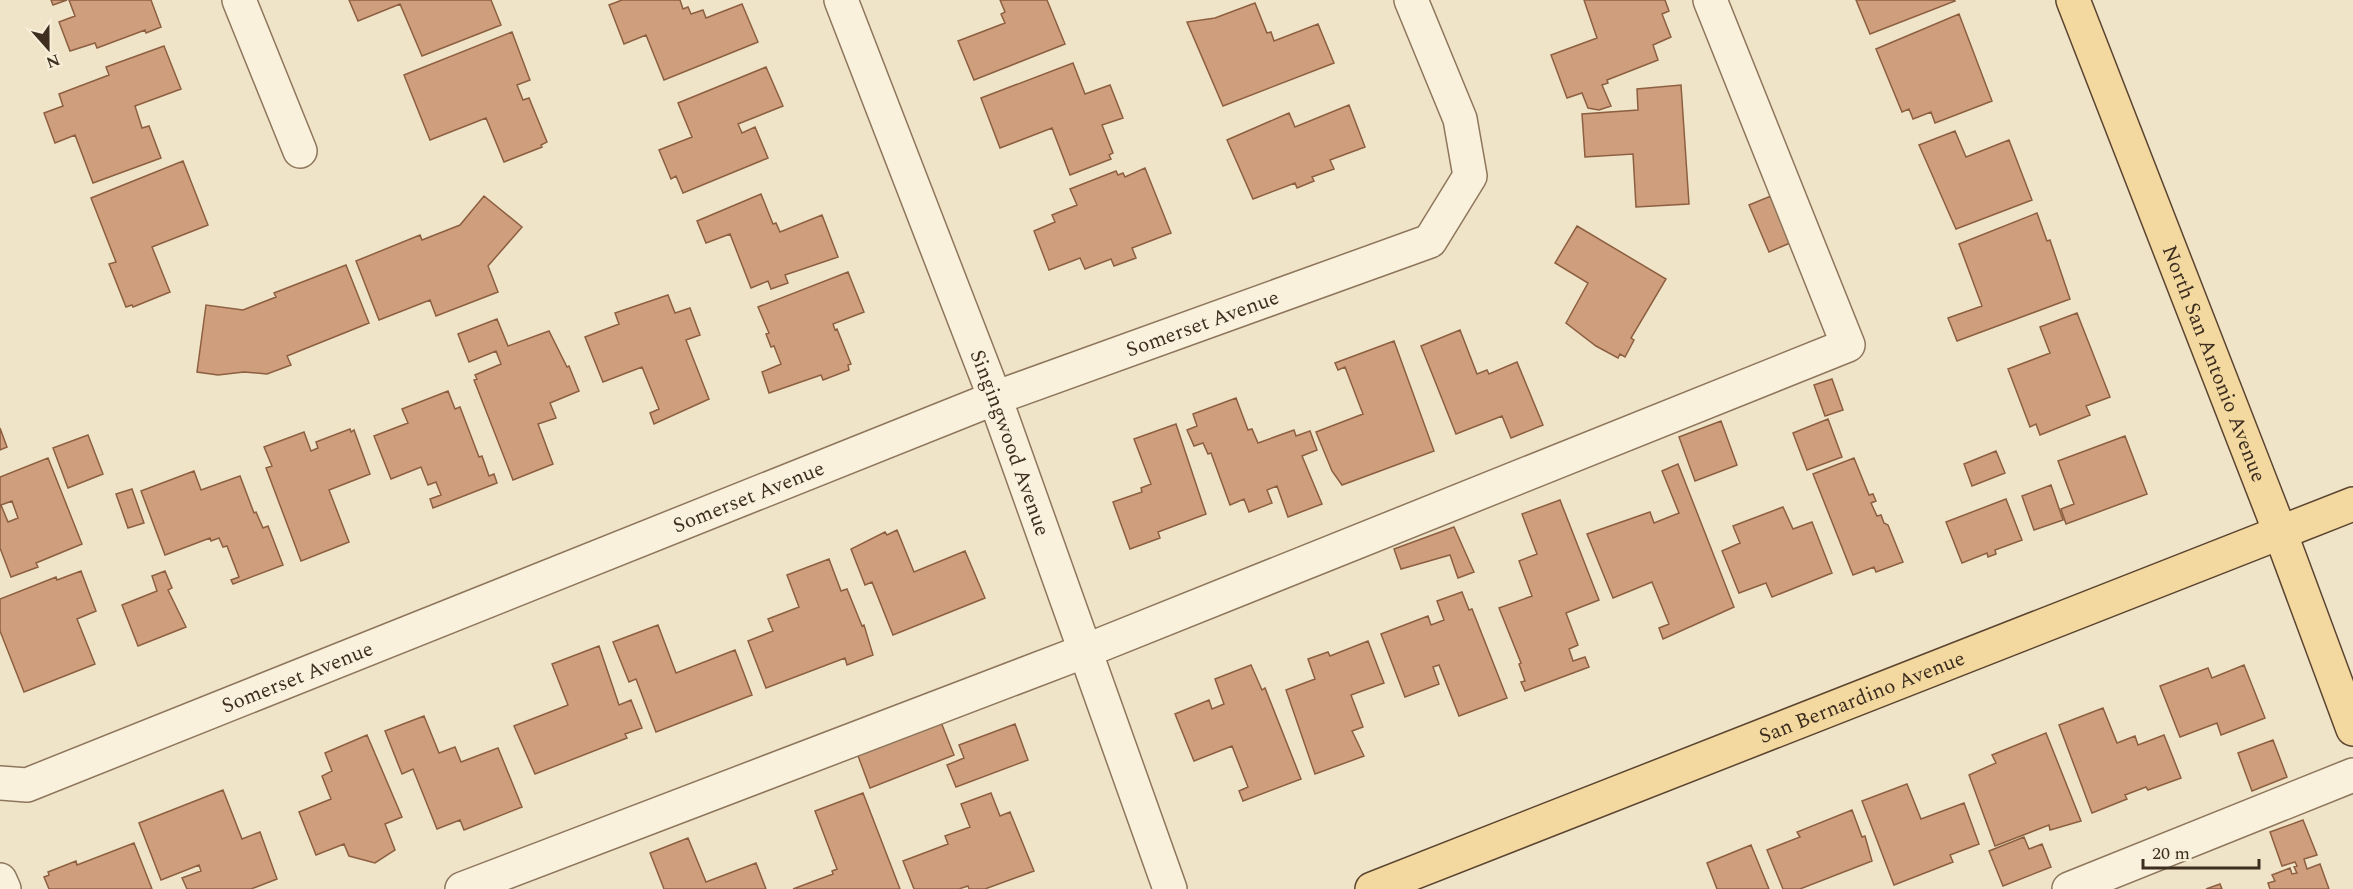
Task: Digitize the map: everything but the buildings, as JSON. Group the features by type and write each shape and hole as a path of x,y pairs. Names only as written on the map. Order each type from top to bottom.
{"main road":[{"name":"North San Antonio Avenue","path":"2073,0 2280,532 2353,729"},
{"name":"San Bernardino Avenue","path":"1372,889 2353,504"}],"street":[{"path":"238,0 300,151"},
{"name":"Singingwood Avenue","path":"841,0 995,398 1170,889"},
{"name":"Somerset Avenue","path":"0,783 27,785 995,398 1430,241 1470,176 1460,119 1411,0"},
{"path":"462,889 1085,651 1848,345 1710,0"},
{"path":"2069,889 2353,776"},
{"path":"0,880 4,889"}]}
